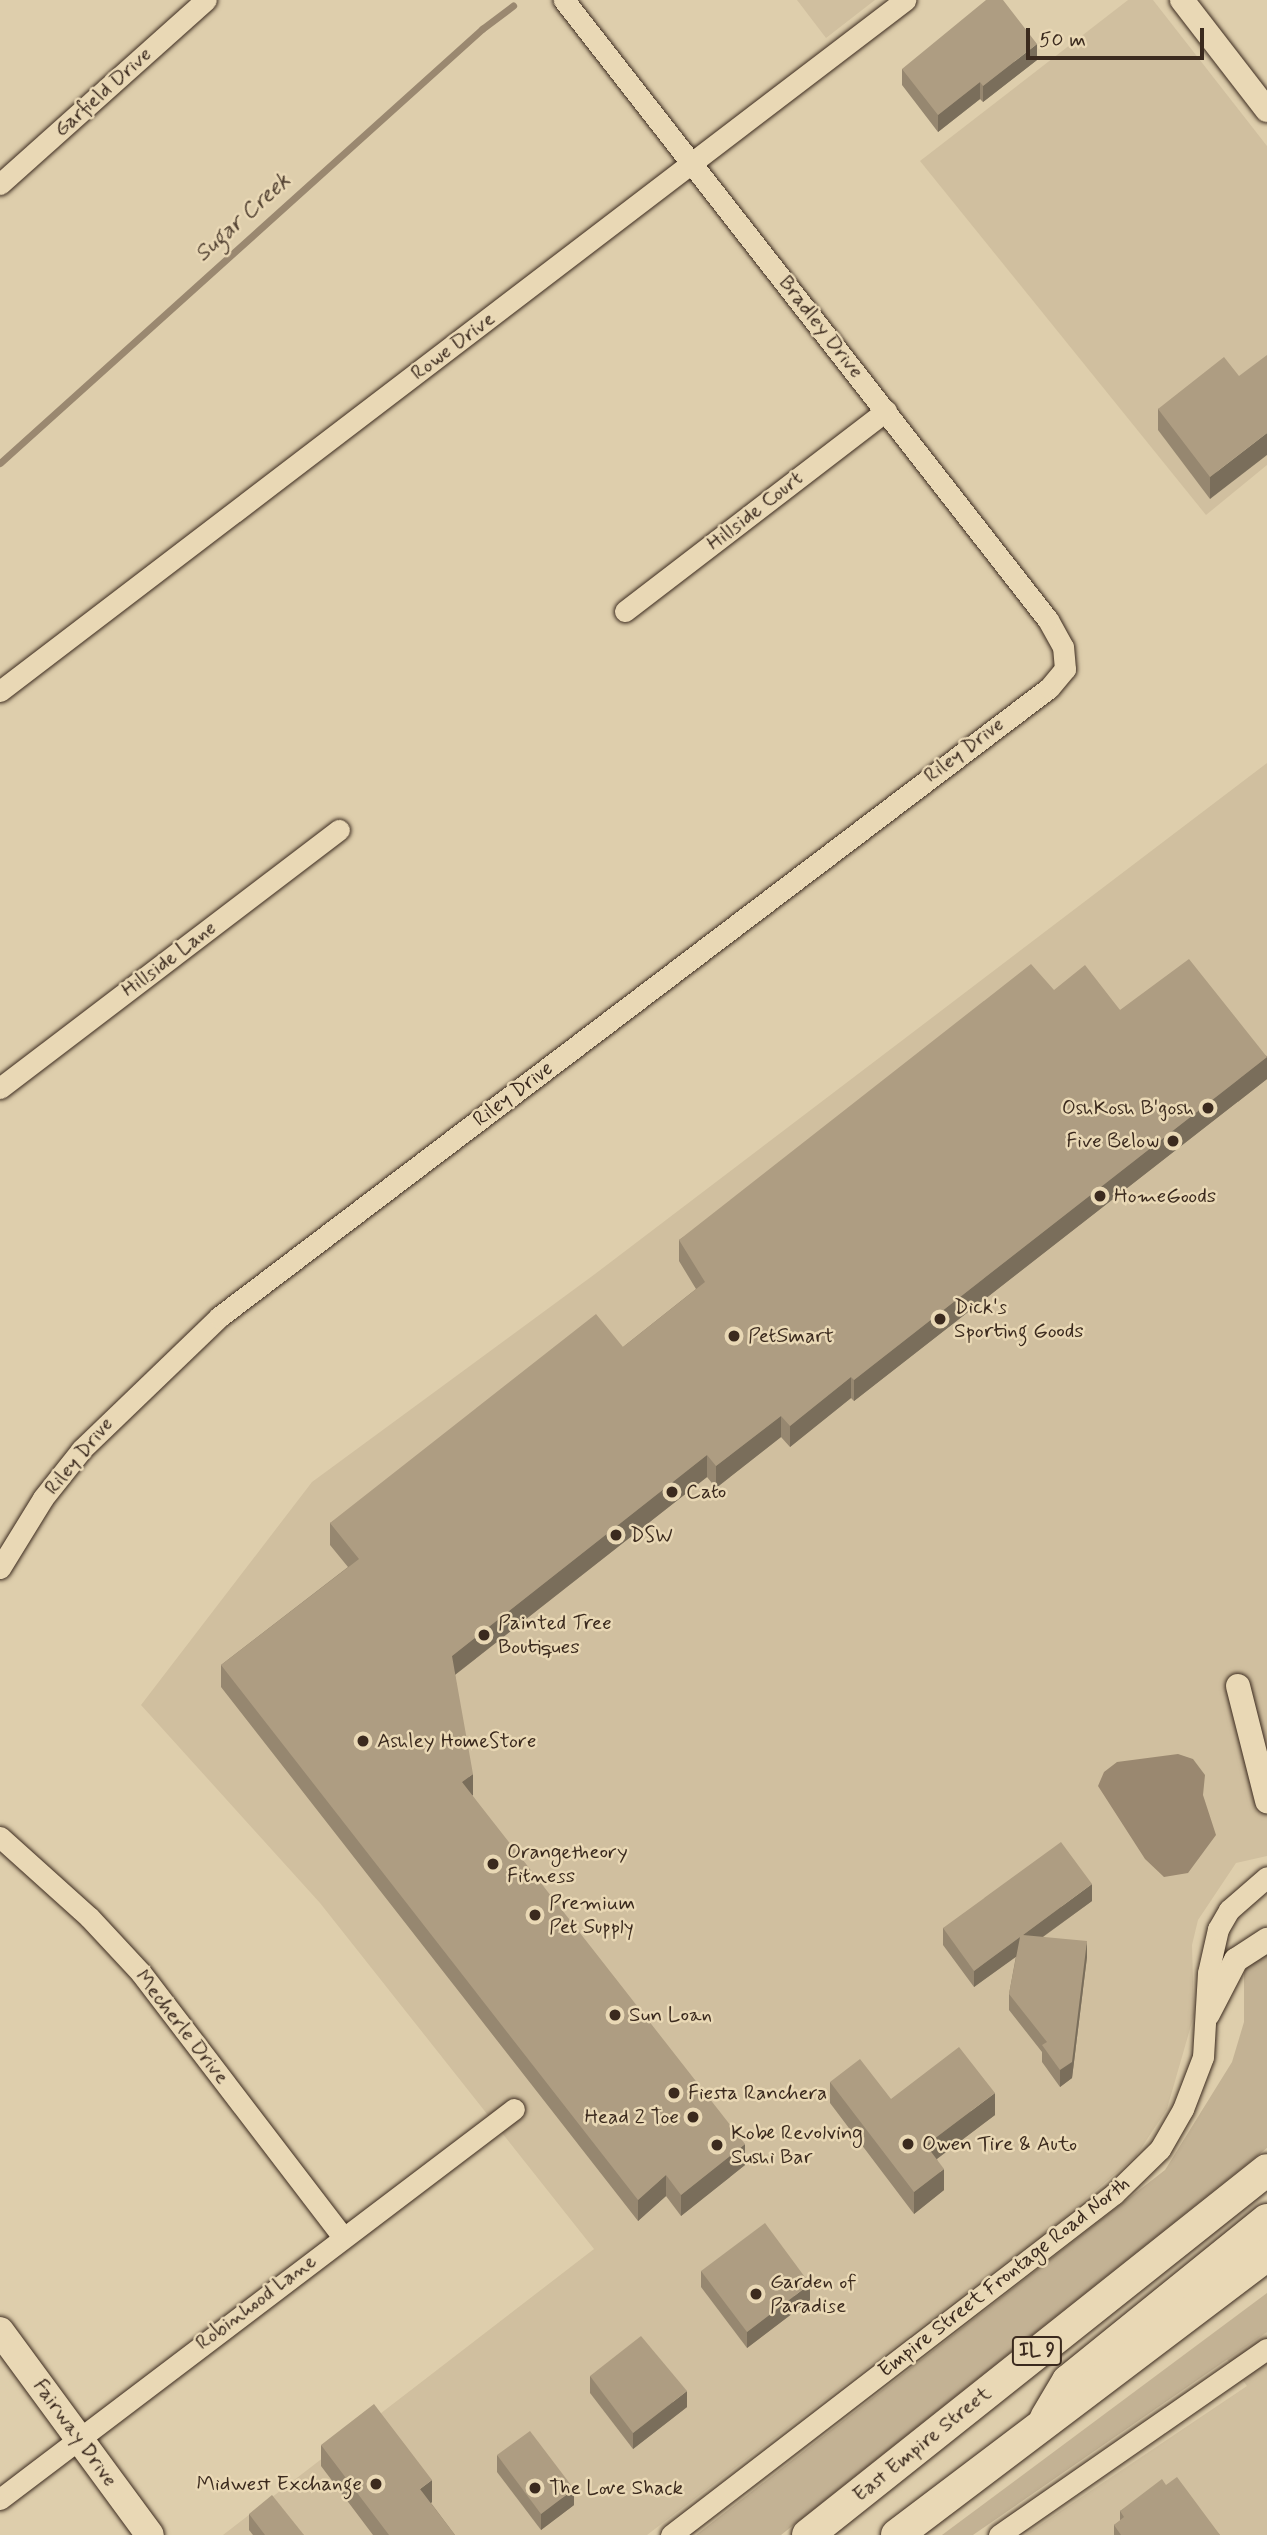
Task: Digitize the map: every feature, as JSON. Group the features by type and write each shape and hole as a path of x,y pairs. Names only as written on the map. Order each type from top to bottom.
{"main road":[{"name":"East Empire Street","path":"808,2535 1267,2170"},
{"path":"1037,2434 1068,2381 1267,2220"},
{"path":"897,2535 1037,2434 1267,2255"},
{"name":"Fairway Drive","path":"0,2331 150,2535"}],"street":[{"name":"Garfield Drive","path":"0,184 206,0"},
{"name":"Bradley Drive","path":"564,0 1048,620 1065,662"},
{"name":"Rowe Drive","path":"0,691 905,0"},
{"path":"1182,0 1267,110"},
{"name":"Hillside Court","path":"625,611 886,411"},
{"name":"Riley Drive","path":"0,1568 43,1498 82,1449 219,1317 1049,688 1062,674 1065,662"},
{"name":"Hillside Lane","path":"0,1088 339,830"},
{"path":"1238,1686 1267,1801"},
{"name":"Mecherle Drive","path":"0,1837 89,1917 141,1973 342,2236"},
{"name":"Empire Street Frontage Road North","path":"671,2535 1138,2172 1160,2150 1196,2081 1208,2014 1208,1973 1218,1929 1229,1910 1267,1877"},
{"path":"1208,2014 1236,1960 1267,1940"},
{"name":"Robinhood Lane","path":"0,2499 342,2236 514,2109"},
{"path":"999,2535 1264,2357"}],"shaded area":[{"path":"797,0 875,0 826,38"},
{"path":"1128,0 1153,0 1267,146 1267,465 1206,515 920,161"},
{"path":"1267,763 1267,1856 1236,1863 1198,1920 1192,1945 1194,2015 1167,2109 1136,2156 1060,2221 647,2535 223,2535 594,2249 320,1903 141,1705 312,1482 595,1274"},
{"path":"1178,1754 1193,1759 1205,1775 1203,1795 1216,1835 1188,1873 1164,1877 1145,1859 1098,1786 1104,1772 1117,1762"},
{"path":"1267,1951 1267,2148 781,2535 696,2535 1165,2170 1232,2062 1244,2022 1244,1973 1249,1963"},
{"path":"1267,2293 1267,2332 973,2535 942,2535"},
{"path":"1267,2311 1267,2535 1025,2535 1247,2386 1218,2347"}],"building":[{"path":"986,0 1003,0 1037,44 983,86 980,82 938,115 902,69"},
{"path":"1267,355 1267,433 1210,477 1158,409 1224,357 1239,376"},
{"path":"1189,959 1267,1057 854,1380 851,1377 790,1426 781,1416 716,1466 707,1455 452,1656 473,1774 462,1782 745,2144 681,2195 666,2175 638,2200 221,1665 359,1559 330,1523 596,1314 623,1347 705,1282 679,1240 1031,964 1054,990 1085,965 1120,1010"},
{"path":"1061,1842 1092,1884 1023,1935 1087,1941 1072,2062 1060,2070 1042,2045 1047,2042 1009,1994 1020,1937 974,1971 943,1928"},
{"name":"Owen Tire & Auto","path":"959,2047 995,2093 926,2145 944,2169 914,2192 830,2082 860,2059 891,2099"},
{"name":"Garden of Paradise","path":"765,2223 810,2284 747,2332 701,2271"},
{"path":"641,2336 687,2391 633,2433 590,2376"},
{"name":"Midwest Exchange","path":"374,2404 432,2480 420,2489 455,2535 389,2535 321,2445"},
{"name":"The Love Shack","path":"530,2431 574,2489 541,2514 497,2455"},
{"path":"1177,2477 1220,2535 1121,2535 1114,2525 1124,2517 1120,2511 1162,2479 1166,2485"},
{"path":"272,2495 304,2535 265,2535 249,2514"}],"waterway":[{"name":"Sugar Creek","path":"0,463 482,29 513,6"}],"place":[{"name":"OshKosh B'gosh","path":"1208,1108"},
{"name":"Five Below","path":"1173,1141"},
{"name":"HomeGoods","path":"1100,1196"},
{"name":"Dick's Sporting Goods","path":"940,1319"},
{"name":"PetSmart","path":"734,1336"},
{"name":"Cato","path":"672,1492"},
{"name":"DSW","path":"616,1535"},
{"name":"Painted Tree Boutiques","path":"484,1635"},
{"name":"Ashley HomeStore","path":"363,1741"},
{"name":"Orangetheory Fitness","path":"493,1864"},
{"name":"Premium Pet Supply","path":"535,1915"},
{"name":"Sun Loan","path":"615,2015"},
{"name":"Fiesta Ranchera","path":"674,2093"},
{"name":"Head 2 Toe","path":"693,2117"},
{"name":"Owen Tire & Auto","path":"908,2144"},
{"name":"Kobe Revolving Sushi Bar","path":"717,2145"},
{"name":"Garden of Paradise","path":"756,2294"},
{"name":"Midwest Exchange","path":"376,2484"},
{"name":"The Love Shack","path":"535,2488"}]}
